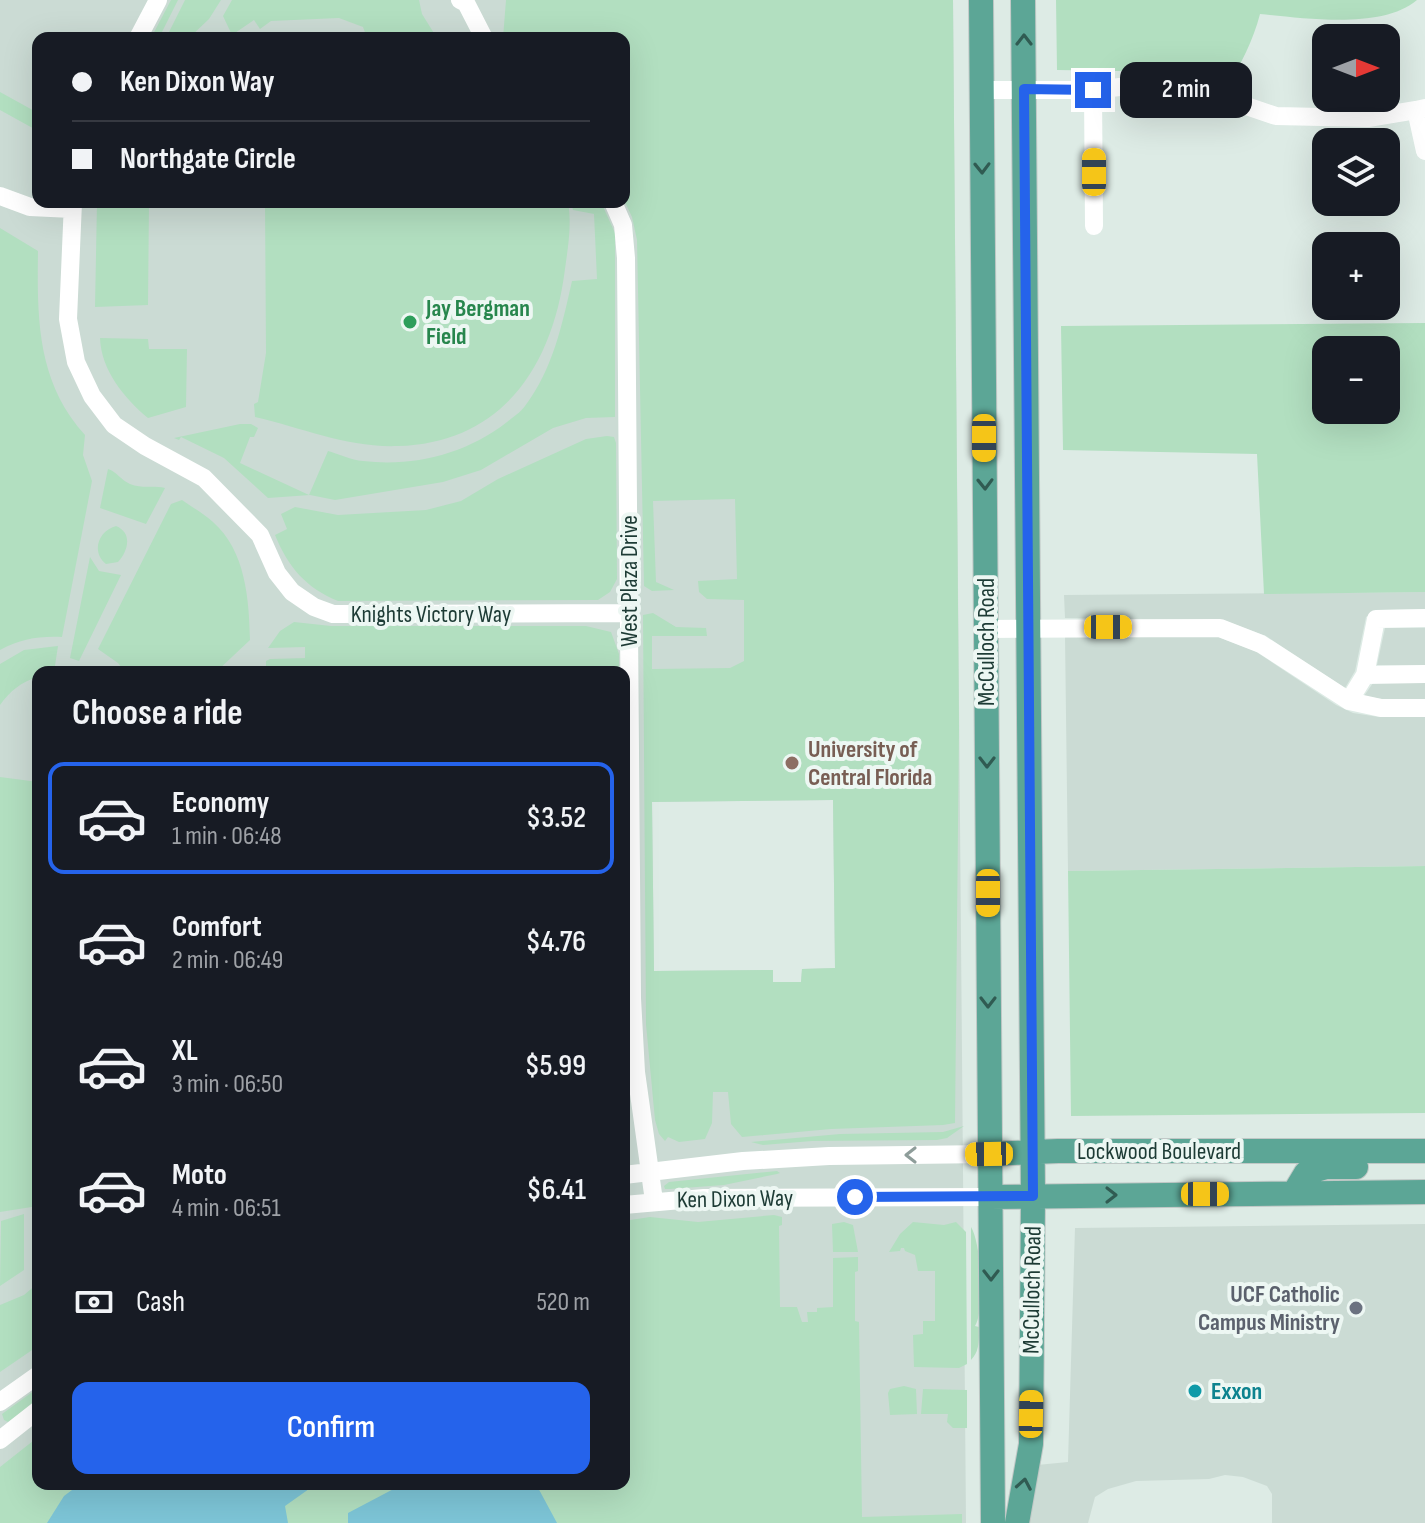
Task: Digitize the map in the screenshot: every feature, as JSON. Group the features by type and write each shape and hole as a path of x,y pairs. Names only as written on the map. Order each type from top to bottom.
{"main road":[{"name":"McCulloch Road","path":"981,0 990,1475 993,1523"},
{"name":"McCulloch Road","path":"1017,1523 1031,1444 1033,1196 1023,0"},
{"name":"Lockwood Boulevard","path":"989,1154 1058,1151 1425,1151"},
{"path":"1294,1193 1306,1173 1326,1167 1415,1166 1425,1161"},
{"path":"1342,1193 1363,1180 1425,1179"},
{"name":"Lockwood Boulevard","path":"990,1197 1425,1192"},
{"path":"990,1475 1006,1459 1031,1444"}],"street":[{"path":"141,32 158,0"},
{"path":"460,0 466,3 481,32"},
{"path":"981,90 1093,90 1173,81 1276,116 1368,118 1420,109 1425,151"},
{"path":"1093,90 1094,226"},
{"path":"0,196 32,207"},
{"name":"Knights Victory Way","path":"73,208 68,319 76,362 92,396 114,425 204,478 260,535 277,573 292,592 314,607 333,614 629,613"},
{"name":"West Plaza Drive","path":"616,208 623,225 626,258 629,666"},
{"path":"1349,701 1365,675 1376,619 1425,618"},
{"path":"986,629 1220,628 1261,644 1349,701 1381,708 1425,708"},
{"path":"1365,675 1425,674"},
{"name":"West Plaza Drive","path":"630,741 632,998 636,1072 654,1201"},
{"name":"Ken Dixon Way","path":"630,1174 743,1161 829,1156 989,1154"},
{"name":"Ken Dixon Way","path":"630,1204 704,1198 990,1197"},
{"path":"0,1402 32,1379"},
{"path":"0,1440 32,1415"}],"shaded area":[{"name":"University of Central Florida","path":"0,0 953,0 966,1523 0,1523","holes":["833,800 835,968 802,969 801,982 773,982 773,970 654,971 652,802"]},
{"path":"1425,592 1425,609 1376,610 1366,617 1355,671 1345,688 1266,636 1223,620 1065,618 1064,595"},
{"path":"1385,628 1425,628 1425,665 1377,665"},
{"path":"1065,636 1218,637 1255,651 1353,713 1379,717 1425,717 1425,866 1068,871"},
{"path":"1373,683 1425,683 1425,699 1364,696"},
{"path":"1425,1224 1425,1523 1272,1523 1272,1494 1267,1486 1243,1477 1225,1475 1209,1479 1136,1481 1108,1489 1095,1497 1088,1523 1027,1523 1037,1465 1068,1462 1075,1228"}],"green space":[{"path":"171,0 178,0 162,32 154,32"},
{"path":"185,0 221,0 209,19 195,32 169,32"},
{"path":"232,0 419,0 422,14 433,32 365,32 363,27 339,18 271,21 260,29 254,20 236,32 231,32 223,16"},
{"path":"506,0 953,0 959,727 955,1123 742,1137 731,1124 728,1092 713,1092 712,1123 705,1139 679,1142 668,1137 665,1141 659,1134 646,1024 643,615 653,613 676,627 706,628 707,636 652,636 652,669 730,668 744,661 744,600 707,599 699,592 698,581 737,579 735,499 653,501 656,582 674,590 652,591 644,586 637,240 628,208 630,32 503,32","holes":["833,800 835,968 802,969 801,982 773,982 773,970 654,971 652,802"]},
{"path":"1056,0 1417,0 1402,9 1364,19 1260,14 1246,52 1226,88 1177,72 1057,70"},
{"path":"0,92 32,110 32,128 0,110"},
{"path":"97,208 149,208 148,305 95,307"},
{"name":"Jay Bergman Field","path":"265,208 569,208 565,269 549,337 535,366 516,392 494,414 467,431 435,441 379,446 255,417 254,404 258,402 266,353"},
{"path":"604,208 615,233 615,417 586,418 553,428 481,470 443,482 335,500 310,495 268,498 224,458 181,437 179,440 174,438 251,424 258,428 254,437 250,437 240,463 309,495 328,451 359,460 420,460 457,450 491,433 523,408 543,377 555,346 572,281 597,279 594,214 573,210"},
{"path":"0,228 38,251 38,301 43,349 57,393 85,435 83,455 92,481 62,637 30,639 0,650"},
{"path":"1425,323 1425,592 1264,594 1257,454 1063,450 1061,326"},
{"path":"100,338 148,339 149,349 187,349 186,407 148,418 131,402 109,372"},
{"path":"614,437 616,443 617,579 610,592 598,600 338,601 316,590 299,575 275,535 287,529 281,514 295,507 338,515 426,510 461,501 498,479 586,439"},
{"path":"108,469 130,484 165,488 146,524 100,508"},
{"path":"182,500 213,522 233,547 244,577 250,640 222,666 120,666 98,649 171,504"},
{"path":"116,526 125,533 126,548 118,562 106,564 99,554 99,542 105,532"},
{"path":"90,557 99,571 121,575 79,661 70,658"},
{"path":"294,622 331,626 586,626 611,632 619,654 619,666 266,666 266,661 270,659 305,658 305,647 268,648 280,631"},
{"path":"58,646 55,666 32,666 32,680 16,688 0,705 0,664 24,650"},
{"path":"0,777 32,781 32,1207 0,1212"},
{"path":"1425,866 1425,1113 1071,1116 1068,871"},
{"path":"964,1126 947,1138 937,1140 812,1141 763,1145 751,1142 840,1134 943,1132"},
{"path":"780,1173 724,1185 670,1189 664,1186 669,1182"},
{"path":"24,1214 24,1270 0,1286 1,1221"},
{"path":"774,1215 782,1217 782,1225 779,1226 780,1307 797,1307 802,1322 808,1322 807,1312 833,1307 833,1258 858,1257 855,1321 859,1322 862,1517 962,1514 962,1523 0,1523 0,1467 32,1442 32,1490 630,1490 630,1220 650,1217 698,1222"},
{"path":"844,1222 853,1225 858,1252 833,1252 832,1224"},
{"path":"913,1222 944,1225 956,1222 966,1232 967,1364 959,1368 914,1367 913,1335 923,1334 923,1321 935,1321 935,1271 918,1271 915,1255 904,1248 889,1252 900,1234"},
{"path":"971,1227 977,1247 981,1292 975,1326 979,1327 978,1345 971,1360"},
{"path":"32,1288 32,1350 0,1372 0,1305"},
{"path":"904,1386 916,1389 917,1414 890,1415 888,1393 890,1389"},
{"path":"923,1389 967,1390 967,1428 953,1428 947,1422 948,1414 921,1414"},
{"path":"32,1392 32,1404 8,1422 2,1414"}],"water":[{"path":"72,1490 308,1490 285,1506 288,1523 47,1523 64,1496"},
{"path":"392,1490 539,1490 557,1523 348,1523 348,1513"}],"place":[{"name":"Jay Bergman Field","path":"410,322"},
{"name":"University of Central Florida","path":"792,763"},
{"name":"UCF Catholic Campus Ministry","path":"1356,1308"},
{"name":"Exxon","path":"1195,1391"}],"route":[{"path":"855,1197 1033,1196 1024,89 1093,90"}]}
